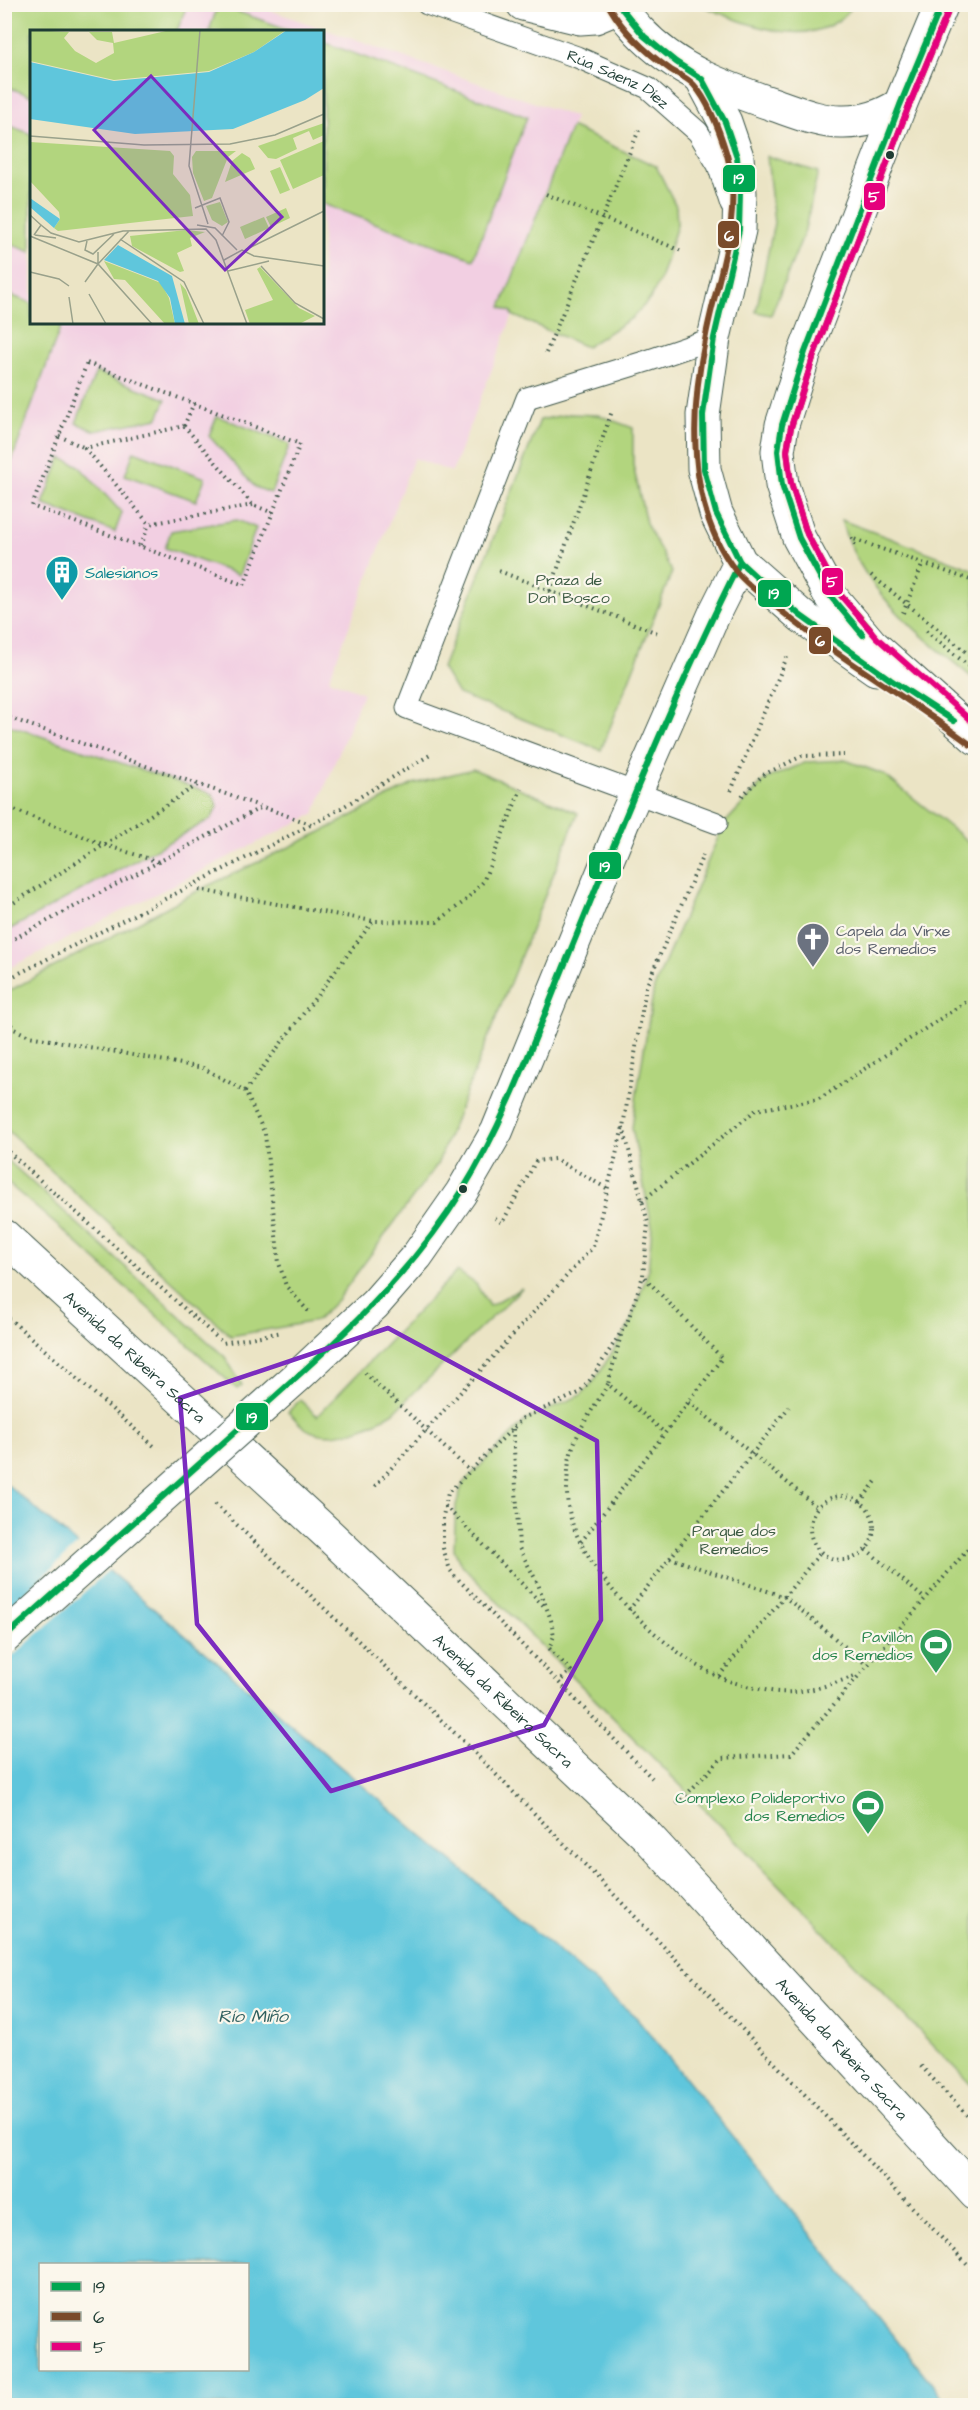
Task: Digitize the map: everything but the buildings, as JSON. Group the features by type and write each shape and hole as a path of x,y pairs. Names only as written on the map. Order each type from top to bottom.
{"main road":[{"path":"523,4 580,18 595,17 619,6 644,36 676,62 702,79 804,115 843,123 882,116 900,105"},
{"path":"942,4 900,105 805,352 782,425 778,451 782,485 799,538 831,597 871,644 965,729"},
{"path":"702,79 725,123 736,157 740,193 739,230 714,338 704,416 704,469 716,513 740,562 801,616 965,729"},
{"name":"Avenida da Ribeira Sacra","path":"4,1236 338,1543 647,1836 975,2194"}],"street":[{"path":"4,1638 296,1378 375,1304 417,1256 461,1193 497,1131 624,820 716,610 740,562"}],"lane":[{"name":"Rúa Sáenz Díez","path":"427,4 577,57 648,87 698,132 718,165 739,230"},
{"path":"714,338 627,368 527,398 406,708 717,823"}],"path":[{"path":"527,398 641,126"},
{"path":"546,194 603,220 684,252"},
{"path":"87,363 300,444 244,585 32,506 59,436 87,363"},
{"path":"550,591 627,368"},
{"path":"184,426 194,403"},
{"path":"85,448 184,426"},
{"path":"184,426 253,505 273,513"},
{"path":"59,436 85,448 149,524"},
{"path":"149,524 253,505"},
{"path":"141,546 149,524"},
{"path":"856,547 851,538 975,582"},
{"path":"463,558 699,651"},
{"path":"897,607 903,613 923,563"},
{"path":"865,566 885,594"},
{"path":"375,1486 593,1247 623,1127 646,987 786,662 801,616"},
{"path":"921,628 975,672"},
{"path":"4,716 312,824"},
{"path":"4,725 10,718"},
{"path":"4,981 312,824 469,732"},
{"path":"199,890 373,921 437,922 465,902 483,882 534,755"},
{"path":"717,823 763,775 802,756 844,755"},
{"path":"4,909 199,784"},
{"path":"4,806 105,845 159,862"},
{"path":"4,944 263,807"},
{"path":"245,1091 373,921"},
{"path":"642,1201 756,1110 819,1100 975,995"},
{"path":"4,1015 14,1029 29,1036 203,1068 245,1091 265,1134 279,1263 286,1286 308,1312"},
{"path":"623,1127 648,1223 643,1276 622,1331 608,1384 574,1443 568,1468 568,1509 581,1542 601,1577 629,1610 695,1663 718,1677 771,1691 806,1692 858,1675"},
{"path":"4,1148 223,1343 287,1331"},
{"path":"502,1223 536,1161 555,1159 608,1188"},
{"path":"581,1542 722,1358 643,1276"},
{"path":"4,1314 164,1455"},
{"path":"569,1693 450,1570 443,1548 445,1506 448,1492 523,1418 579,1393 591,1379 622,1331"},
{"path":"365,1373 470,1471"},
{"path":"608,1384 665,1433"},
{"path":"689,1402 817,1507"},
{"path":"629,1610 789,1407"},
{"path":"513,1429 519,1548 548,1610 554,1636 549,1648 571,1671 559,1682"},
{"path":"860,1502 878,1480"},
{"path":"206,1496 462,1740 650,1933 975,2274"},
{"path":"835,1496 845,1496 860,1502 870,1513 874,1522 871,1542 866,1549 855,1557 845,1560 835,1559 821,1552 812,1538 810,1527 817,1507 835,1496"},
{"path":"445,1506 548,1610"},
{"path":"677,1804 722,1758 791,1754 975,1540"},
{"path":"866,1549 924,1599"},
{"path":"718,1677 821,1552"},
{"path":"670,1558 785,1597 867,1665"}],"highlighted area":[{"path":"388,1328 597,1441 601,1620 544,1725 331,1791 197,1624 180,1398"}],"shaded area":[{"path":"5,5 255,5 575,117 501,308 514,312 452,472 414,458 329,679 363,693 314,814 5,970"}],"green space":[{"path":"5,4 187,4 177,30 30,30 30,96 5,86"},
{"path":"218,5 290,30 209,30"},
{"path":"700,5 853,5 839,20 821,29 802,32 759,27"},
{"path":"324,42 527,117 473,259 324,204"},
{"path":"5,124 30,134 30,252 5,242"},
{"path":"571,127 656,166 676,206 677,225 660,280 650,299 632,318 586,347 512,315 512,312 501,307"},
{"path":"767,156 818,172 804,233 771,315 756,312 774,223"},
{"path":"5,293 30,303 30,324 62,324 5,479"},
{"path":"96,372 166,399 158,418 95,431 76,423"},
{"name":"Praza de Don Bosco","path":"569,414 598,415 633,428 633,465 646,523 672,572 601,750 458,694 442,668 540,420"},
{"path":"217,416 290,444 271,493 255,487 209,436"},
{"path":"134,451 205,478 196,501 125,475"},
{"path":"61,458 78,465 122,513 115,532 43,504"},
{"path":"237,520 256,528 239,575 165,548 171,531"},
{"path":"841,520 975,570 975,680 914,629 878,590 850,546"},
{"path":"5,724 213,794 218,807 211,819 5,932"},
{"name":"Parque dos Remedios","path":"845,760 883,774 975,847 975,2089 746,1851 474,1578 459,1561 454,1549 456,1505 463,1483 526,1420 581,1395 594,1381 629,1326 648,1272 652,1226 632,1128 654,988 724,824 766,779 807,762"},
{"path":"473,769 578,813 437,1165 337,1300 316,1321 231,1336 5,1128 5,993 199,890 321,832 413,784"},
{"path":"5,1158 225,1357 242,1385 237,1389 66,1233 5,1181"},
{"path":"457,1271 476,1284 489,1306 522,1288 394,1412 363,1428 326,1435 305,1428 288,1412 300,1400 317,1416"}],"water":[{"name":"Río Miño","path":"4,1482 637,2018 949,2405 15,2406 5,2397"}],"pier":[{"path":"81,1542 111,1568 4,1664 5,1611"}],"transit line":[{"name":"19","path":"618,4 644,36 676,62 702,79 725,122 737,157 740,193 739,230 714,338 703,415 704,469 716,513 740,562 766,586 801,616 891,680 954,721"},
{"name":"19","path":"863,635 831,597 799,538 782,485 778,451 782,425 805,352 900,105 942,4"},
{"name":"6","path":"870,629 838,592 807,534 791,483 787,451 791,427 814,355 908,108 950,7"},
{"name":"5","path":"950,7 908,108 814,355 791,427 787,451 791,483 807,534 838,592 877,638 976,725"},
{"name":"6","path":"610,8 622,26 645,50 671,70 686,78 700,92 718,127 727,155 731,178 731,223 701,364 695,426 700,487 708,517 719,544 740,576 780,610 826,645 971,745"},
{"name":"19","path":"4,1638 327,1349 386,1290 439,1226 478,1163 507,1105 651,756 740,562"}],"place":[{"name":"Salesianos","path":"62,601"},
{"name":"Capela da Virxe dos Remedios","path":"813,968"},
{"name":"Pavillón dos Remedios","path":"936,1674"},
{"name":"Complexo Polideportivo dos Remedios","path":"868,1835"}]}
